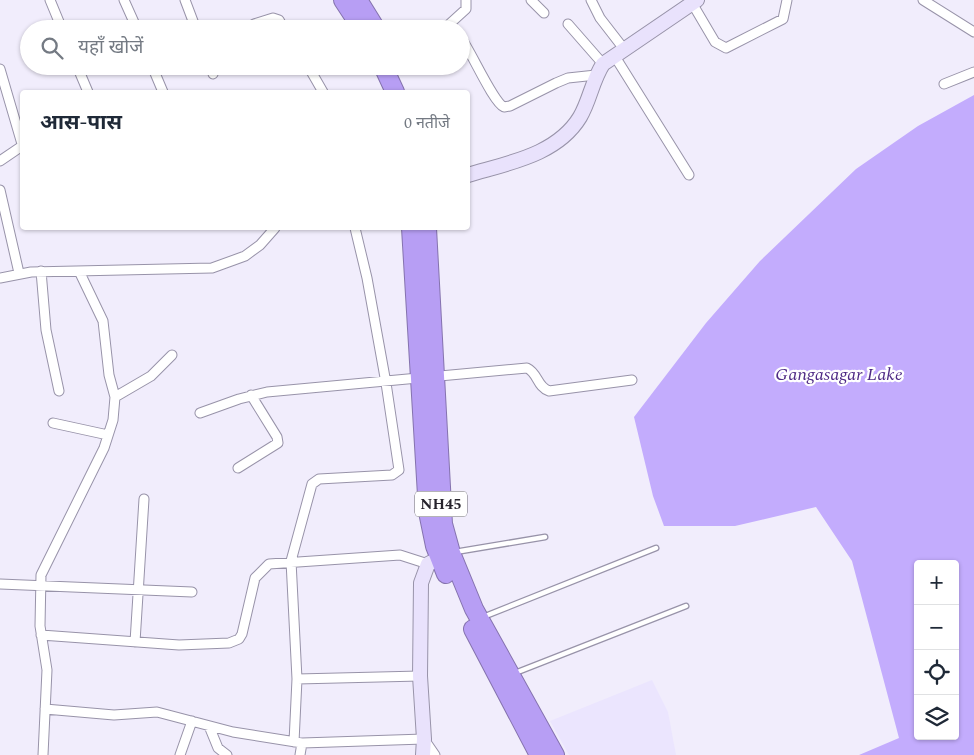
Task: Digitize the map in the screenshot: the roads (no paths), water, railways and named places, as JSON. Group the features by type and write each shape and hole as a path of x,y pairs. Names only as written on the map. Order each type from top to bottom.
{"highway":[{"path":"343,0 356,20"},
{"path":"358,0 370,20"},
{"path":"387,75 394,90"},
{"path":"400,75 406,90"},
{"name":"NH45","path":"411,230 428,379"},
{"name":"NH45","path":"427,230 428,512 439,558 464,612 539,755"},
{"name":"NH45","path":"439,558 480,619 555,755"}],"street":[{"path":"50,0 58,20"},
{"path":"124,0 132,20"},
{"path":"185,0 193,20"},
{"path":"454,20 466,9 466,0"},
{"path":"531,0 544,13"},
{"path":"470,174 548,148 566,136 581,115 609,61 600,18 592,0"},
{"path":"470,54 497,101 504,107 510,106 609,61 694,2 716,42 726,48 783,20 787,0"},
{"path":"923,0 974,32"},
{"path":"267,20 273,18 279,20"},
{"path":"568,24 609,61 689,175"},
{"path":"0,69 20,138"},
{"path":"944,84 974,72"},
{"path":"81,75 87,90"},
{"path":"156,75 163,90"},
{"path":"313,75 322,90"},
{"path":"0,161 20,146"},
{"path":"0,190 19,272"},
{"path":"0,278 19,272 212,268 245,256 260,245 273,230"},
{"path":"300,755 290,561 307,495 314,481 392,474 399,470 367,278 355,230"},
{"path":"42,755 47,670 41,636 40,586 44,568 104,448 113,420 116,397 109,375 103,321 79,271"},
{"path":"42,272 46,330 58,392"},
{"path":"116,397 150,376 172,356"},
{"path":"200,413 251,396 292,389 386,383 527,368 531,370 543,389 549,391 632,380"},
{"path":"238,468 278,443 277,437 251,396"},
{"path":"53,423 108,435"},
{"path":"135,642 144,499"},
{"path":"41,636 179,645 233,642 242,634 259,573 269,564 290,561 400,555 439,558"},
{"path":"423,755 424,738 420,676 421,583 439,558"},
{"path":"0,584 192,592"},
{"path":"297,679 420,676"},
{"path":"46,708 114,715 157,712 233,732 298,743 424,738"},
{"path":"180,755 192,721"},
{"path":"208,726 218,748 226,755"},
{"path":"424,738 436,755"}],"lane":[{"path":"439,558 545,537"},
{"path":"480,619 656,548"},
{"path":"512,674 686,606"}],"water":[{"name":"Gangasagar Lake","path":"974,95 974,755 859,755 899,738 852,561 816,507 735,526 664,526 653,496 634,417 706,323 760,261 856,169 918,126"}]}
